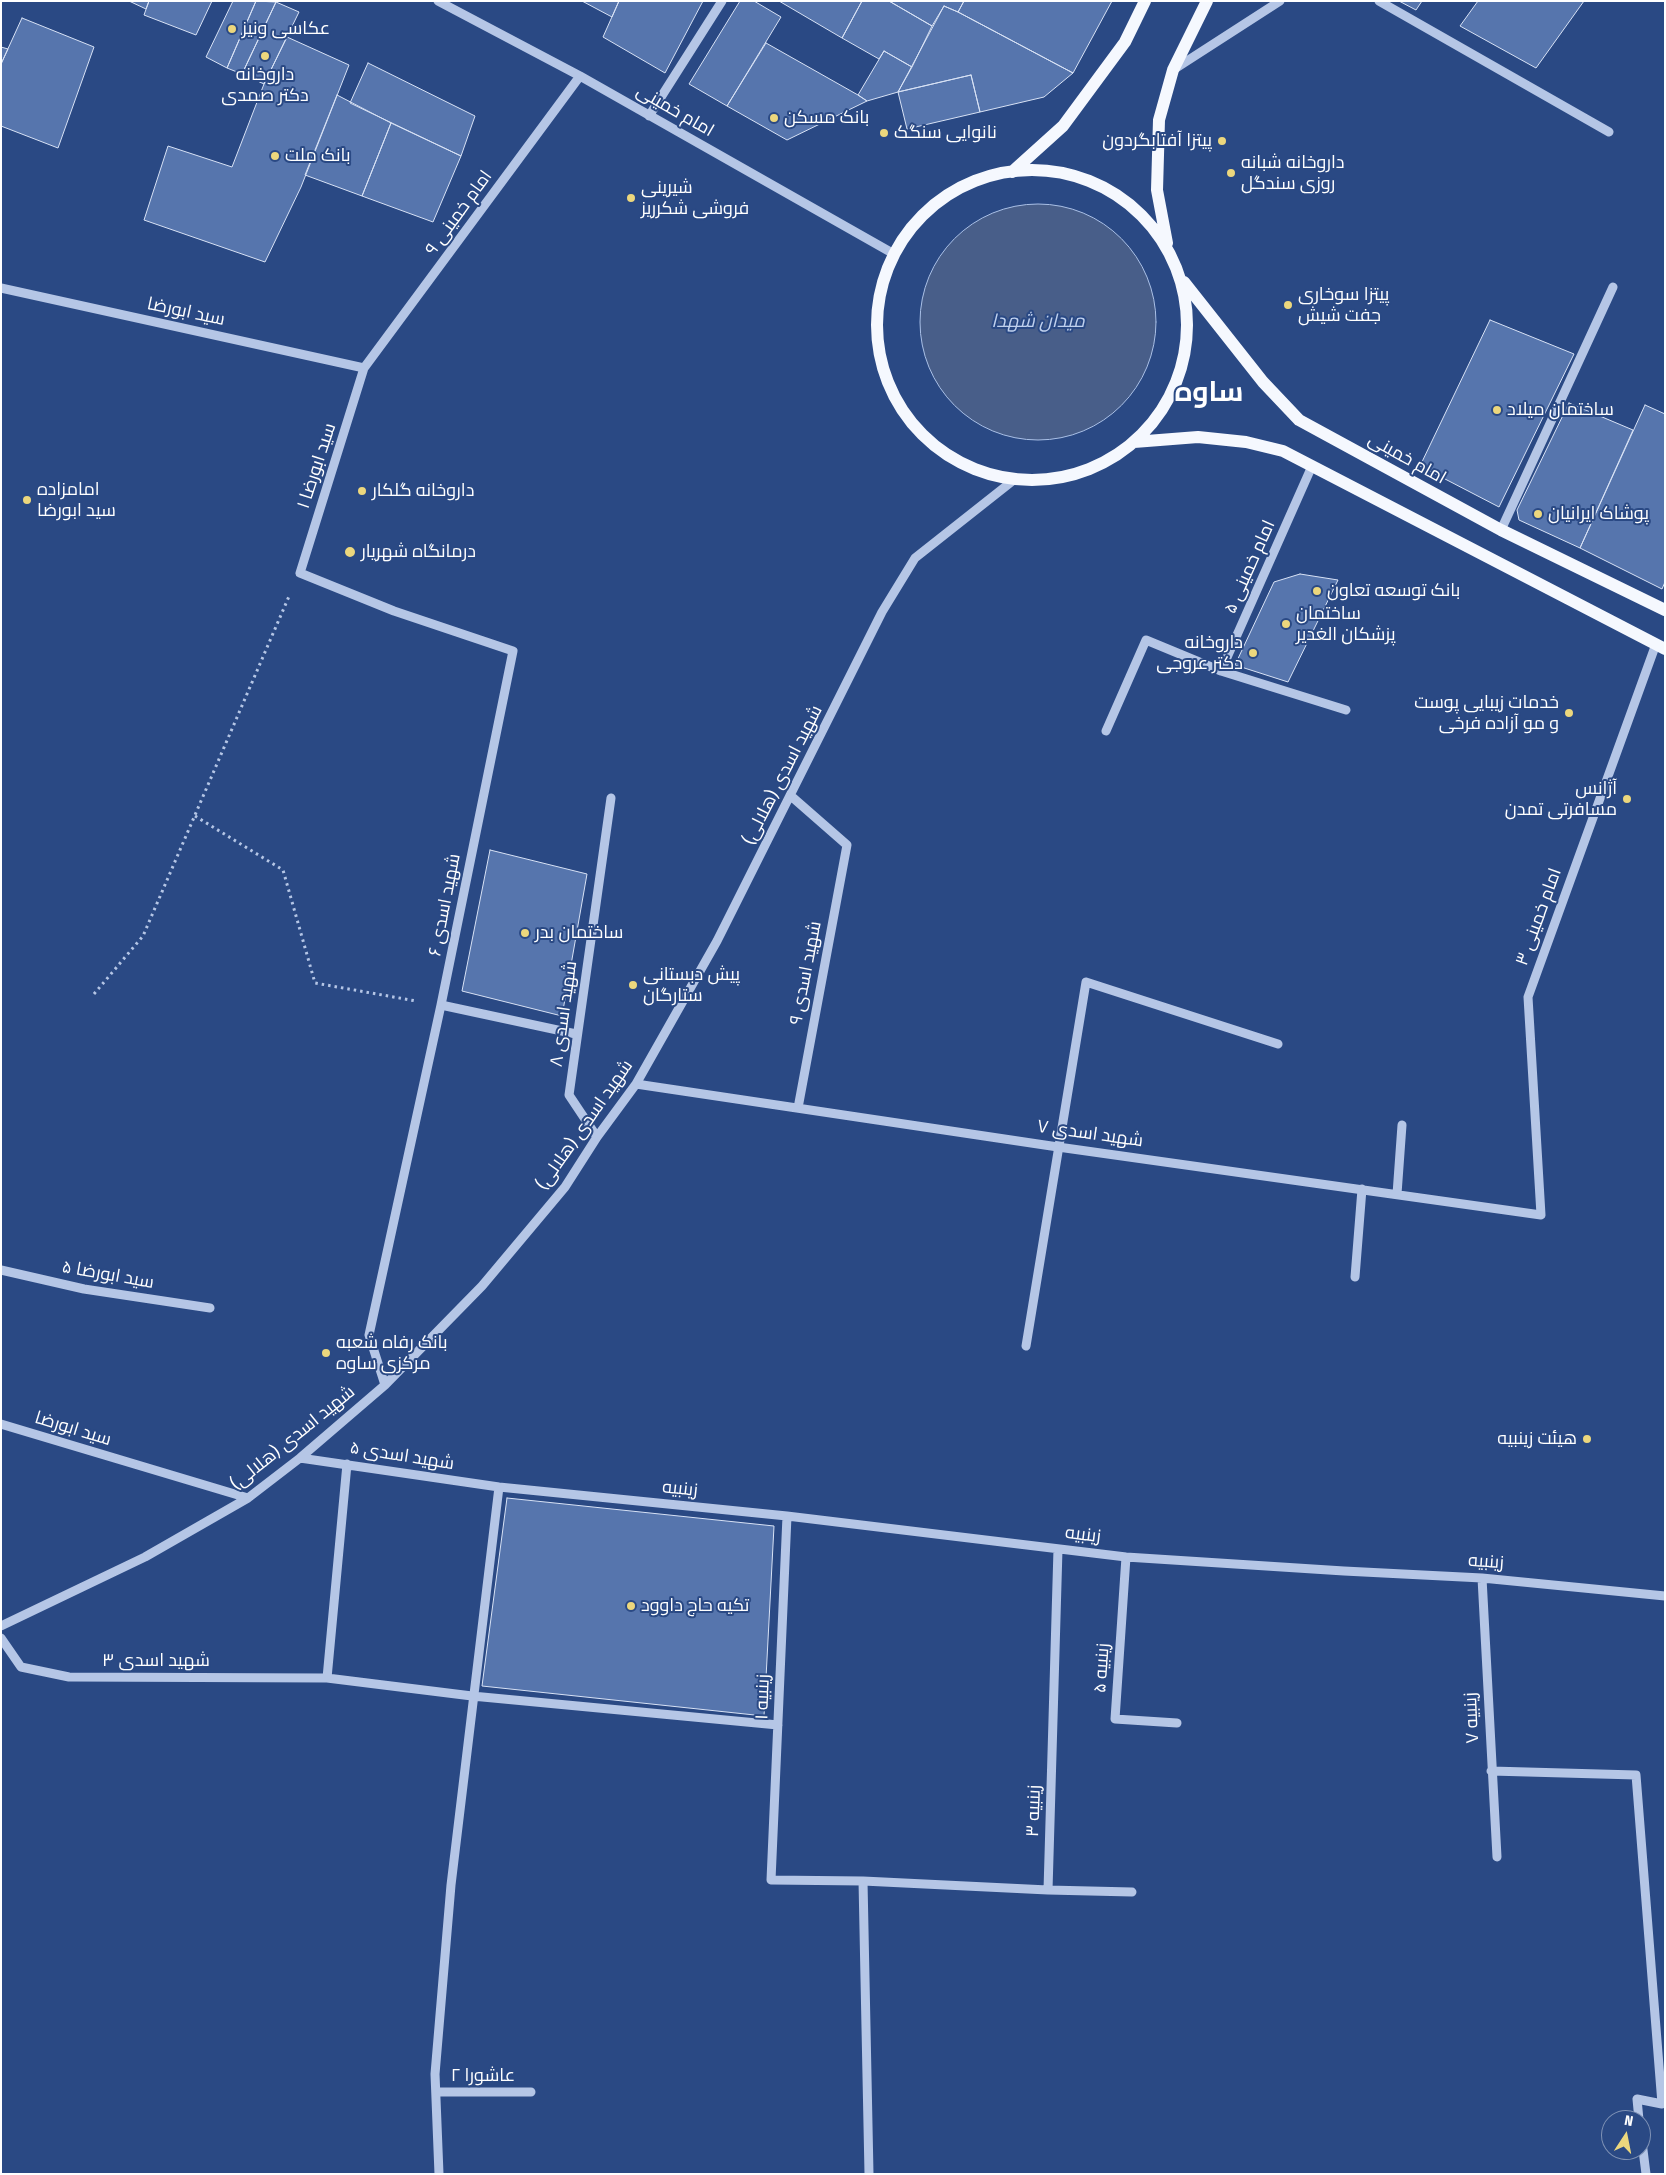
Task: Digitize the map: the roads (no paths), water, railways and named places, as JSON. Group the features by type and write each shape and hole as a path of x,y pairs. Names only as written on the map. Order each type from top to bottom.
{"main road":[{"path":"1012,172 1063,126 1125,42 1145,1"},
{"path":"1168,249 1153,228 1134,208 1113,193 1089,181 1064,174 1038,170 1012,172 979,180 949,194 923,214 912,227 894,254 881,289 877,327 882,364 895,398 917,428 945,453 978,470 1015,479 1041,480 1078,473 1102,464 1134,442 1161,413 1171,395 1184,357 1188,317 1180,277 1168,249 1156,190 1160,120 1173,70 1207,1"},
{"name":"امام خمینی","path":"1180,277 1263,382 1299,420 1500,530 1665,610"},
{"path":"1134,442 1198,437 1246,442 1283,451 1661,646"}],"street":[{"name":"امام خمینی","path":"438,1 580,76 894,254"},
{"path":"649,116 722,1"},
{"path":"1173,70 1280,1"},
{"path":"1378,1 1609,132"},
{"name":"امام خمینی ۹","path":"364,368 580,76"},
{"path":"1500,530 1613,287"},
{"name":"سید ابورضا","path":"1,288 364,368"},
{"name":"سید ابورضا ۱","path":"300,573 364,368"},
{"name":"امام خمینی ۵","path":"1222,671 1312,466"},
{"name":"شهید اسدی (هلالی)","path":"1,1626 145,1557 248,1498 300,1458 385,1385 482,1286 564,1187 597,1137 636,1084 717,940 882,612 915,558 1015,479"},
{"name":"شهید اسدی ۶","path":"300,573 394,611 513,651 441,1005 369,1335 385,1385"},
{"path":"1106,731 1146,640 1222,671 1346,710"},
{"name":"امام خمینی ۳","path":"1541,1215 1528,997 1661,646"},
{"name":"شهید اسدی ۹","path":"791,796 847,845 798,1108"},
{"name":"شهید اسدی ۸","path":"597,1137 569,1095 576,1034 611,798"},
{"path":"1026,1346 1086,982 1278,1044"},
{"path":"441,1005 576,1034"},
{"name":"شهید اسدی ۷","path":"636,1084 1541,1215"},
{"path":"1397,1194 1402,1125"},
{"path":"1356,1276 1362,1189"},
{"name":"سید ابورضا ۵","path":"1,1270 84,1289 210,1308"},
{"name":"سید ابورضا","path":"1,1424 248,1498"},
{"name":"شهید اسدی ۵","path":"300,1458 499,1487"},
{"path":"327,1678 348,1464"},
{"path":"439,2174 435,2074 450,1885 499,1487"},
{"name":"زینبیه","path":"499,1487 787,1516 1126,1557 1482,1578 1665,1596"},
{"name":"زینبیه ۱","path":"787,1516 771,1880 863,1881"},
{"name":"زینبیه ۳","path":"1048,1890 1058,1549"},
{"name":"زینبیه ۵","path":"1126,1557 1115,1720 1177,1722"},
{"name":"زینبیه ۷","path":"1482,1578 1497,1857"},
{"name":"شهید اسدی ۳","path":"1,1638 21,1667 69,1677 327,1678 472,1696 778,1726"},
{"path":"1491,1771 1636,1775 1662,2104 1637,2098 1638,2110"},
{"path":"869,2174 863,1881 1132,1892"},
{"name":"عاشورا ۲","path":"436,2092 531,2092"},
{"path":"1644,2160 1646,2174"}],"water":[{"name":"میدان شهدا","path":"1026,204 1050,204 1072,209 1094,218 1122,238 1136,256 1147,277 1154,299 1156,322 1154,345 1147,367 1136,388 1122,406 1094,426 1072,435 1050,440 1026,440 1004,435 982,426 954,406 934,378 925,356 920,334 920,310 925,288 934,266 954,238 982,218 1004,209"}],"place":[{"name":"عکاسی ونیز","path":"232,29"},
{"name":"داروخانه دکتر صمدی","path":"265,56"},
{"name":"بانک مسکن","path":"774,118"},
{"name":"نانوایی سنگک","path":"884,133"},
{"name":"پیتزا آفتابگردون","path":"1222,141"},
{"name":"بانک ملت","path":"275,156"},
{"name":"داروخانه شبانه روزی سندگل","path":"1231,173"},
{"name":"شیرینی فروشی شکرریز","path":"631,198"},
{"name":"پیتزا سوخاری جفت شیش","path":"1288,305"},
{"name":"ساختمان میلاد","path":"1497,410"},
{"name":"داروخانه گلکار","path":"362,491"},
{"name":"امامزاده سید ابورضا","path":"27,500"},
{"name":"پوشاک ایرانیان","path":"1538,514"},
{"name":"درمانگاه شهریار","path":"350,552"},
{"name":"بانک توسعه تعاون","path":"1317,591"},
{"name":"ساختمان پزشکان الغدیر","path":"1286,624"},
{"name":"داروخانه دکتر عروجی","path":"1253,653"},
{"name":"خدمات زیبایی پوست و مو آزاده فرخی","path":"1569,713"},
{"name":"آژانس مسافرتی تمدن","path":"1627,799"},
{"name":"ساختمان بدر","path":"525,933"},
{"name":"پیش دبستانی ستارگان","path":"633,985"},
{"name":"بانک رفاه شعبه مرکزی ساوه","path":"326,1353"},
{"name":"هیئت زینبیه","path":"1587,1439"},
{"name":"تکیه حاج داوود","path":"631,1606"}],"district":[{"name":"ساوه","path":"1209,393"}]}
